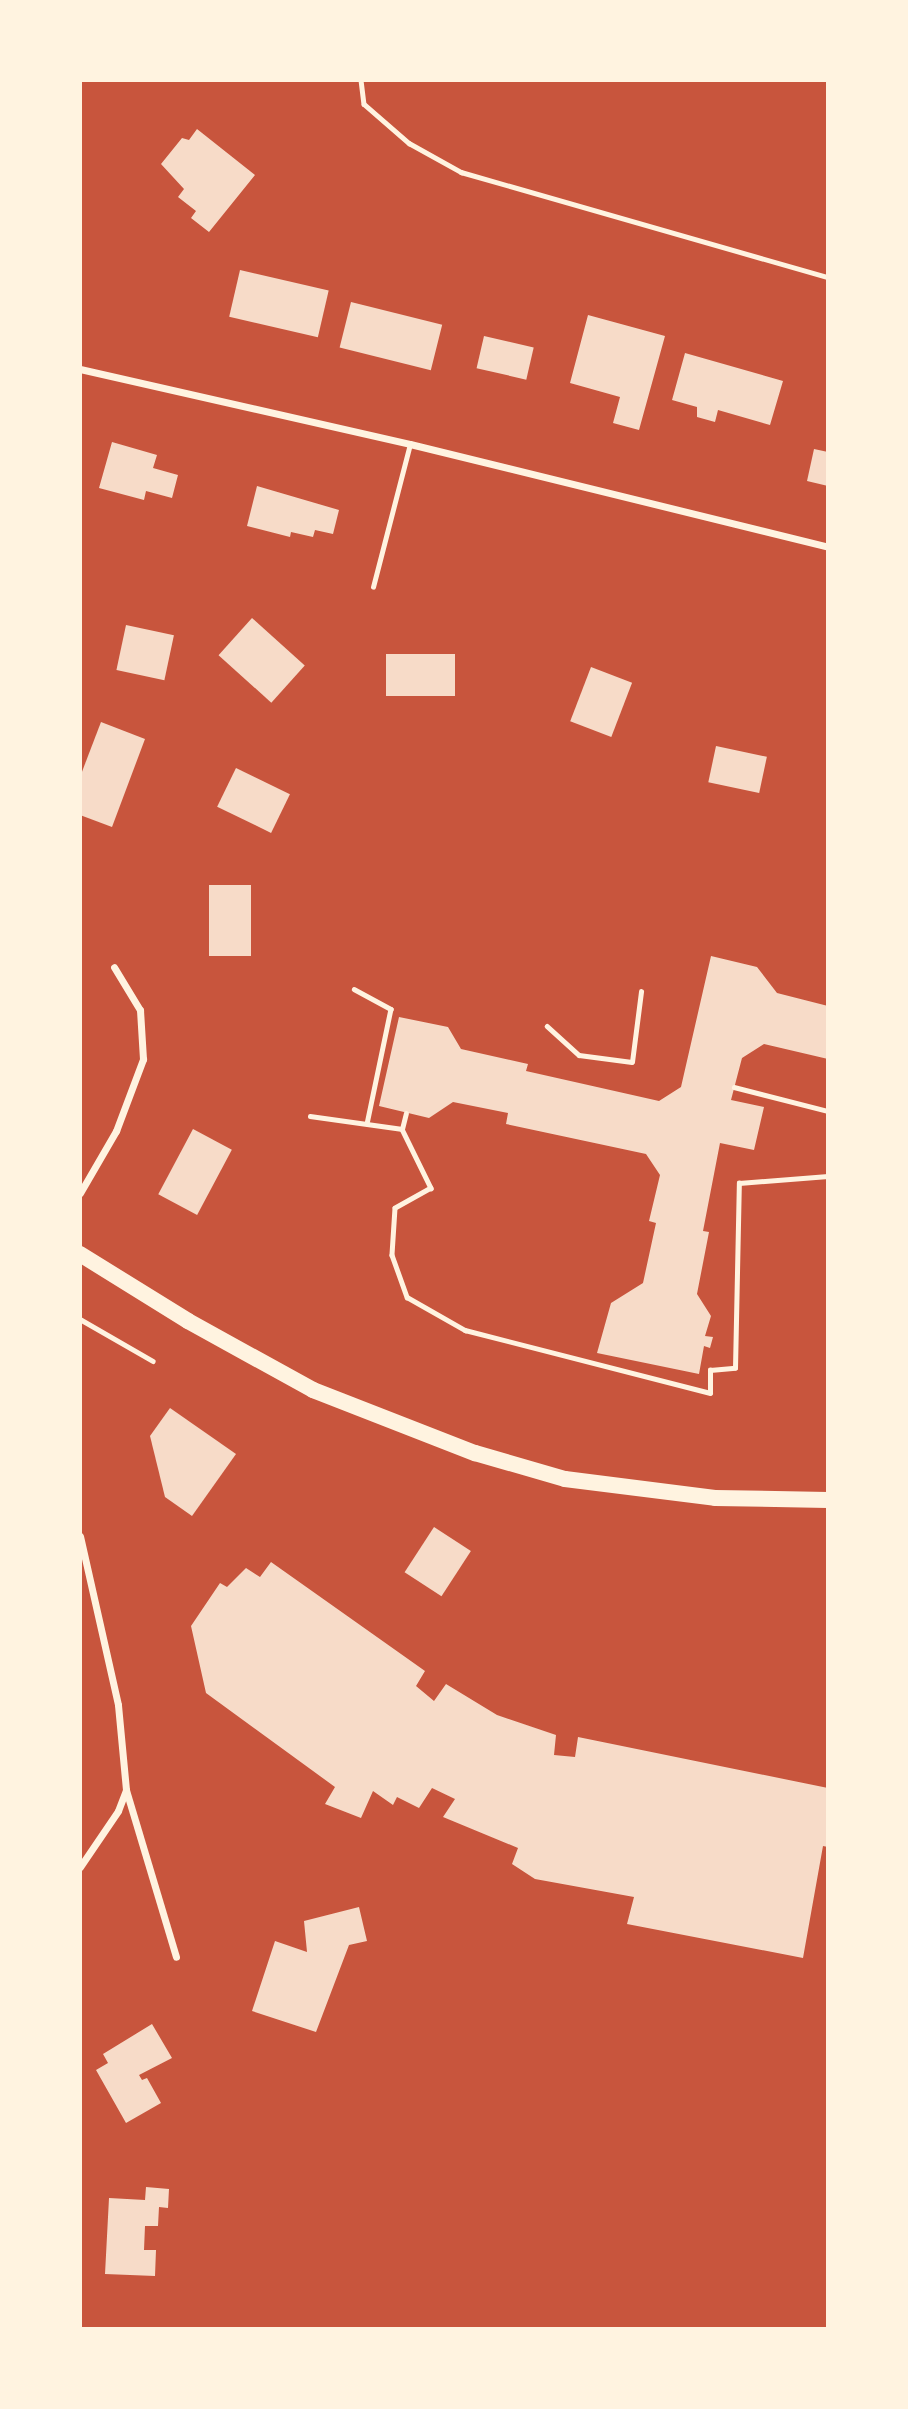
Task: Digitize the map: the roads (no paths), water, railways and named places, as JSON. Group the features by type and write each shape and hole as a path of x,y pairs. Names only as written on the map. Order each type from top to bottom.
{"main road":[{"path":"80,1254 188,1321 313,1390 475,1453 565,1479 715,1498 828,1500"}],"street":[{"path":"80,369 410,444 828,547"},
{"path":"80,1193 116,1131 144,1059 140,1010 114,967"},
{"path":"80,1536 116,1694 126,1790 176,1957"},
{"path":"80,1867 118,1811 126,1790"}],"lane":[{"path":"373,587 410,444"},
{"path":"547,1026 579,1055 632,1062 641,992"},
{"path":"80,1319 153,1362"}]}
